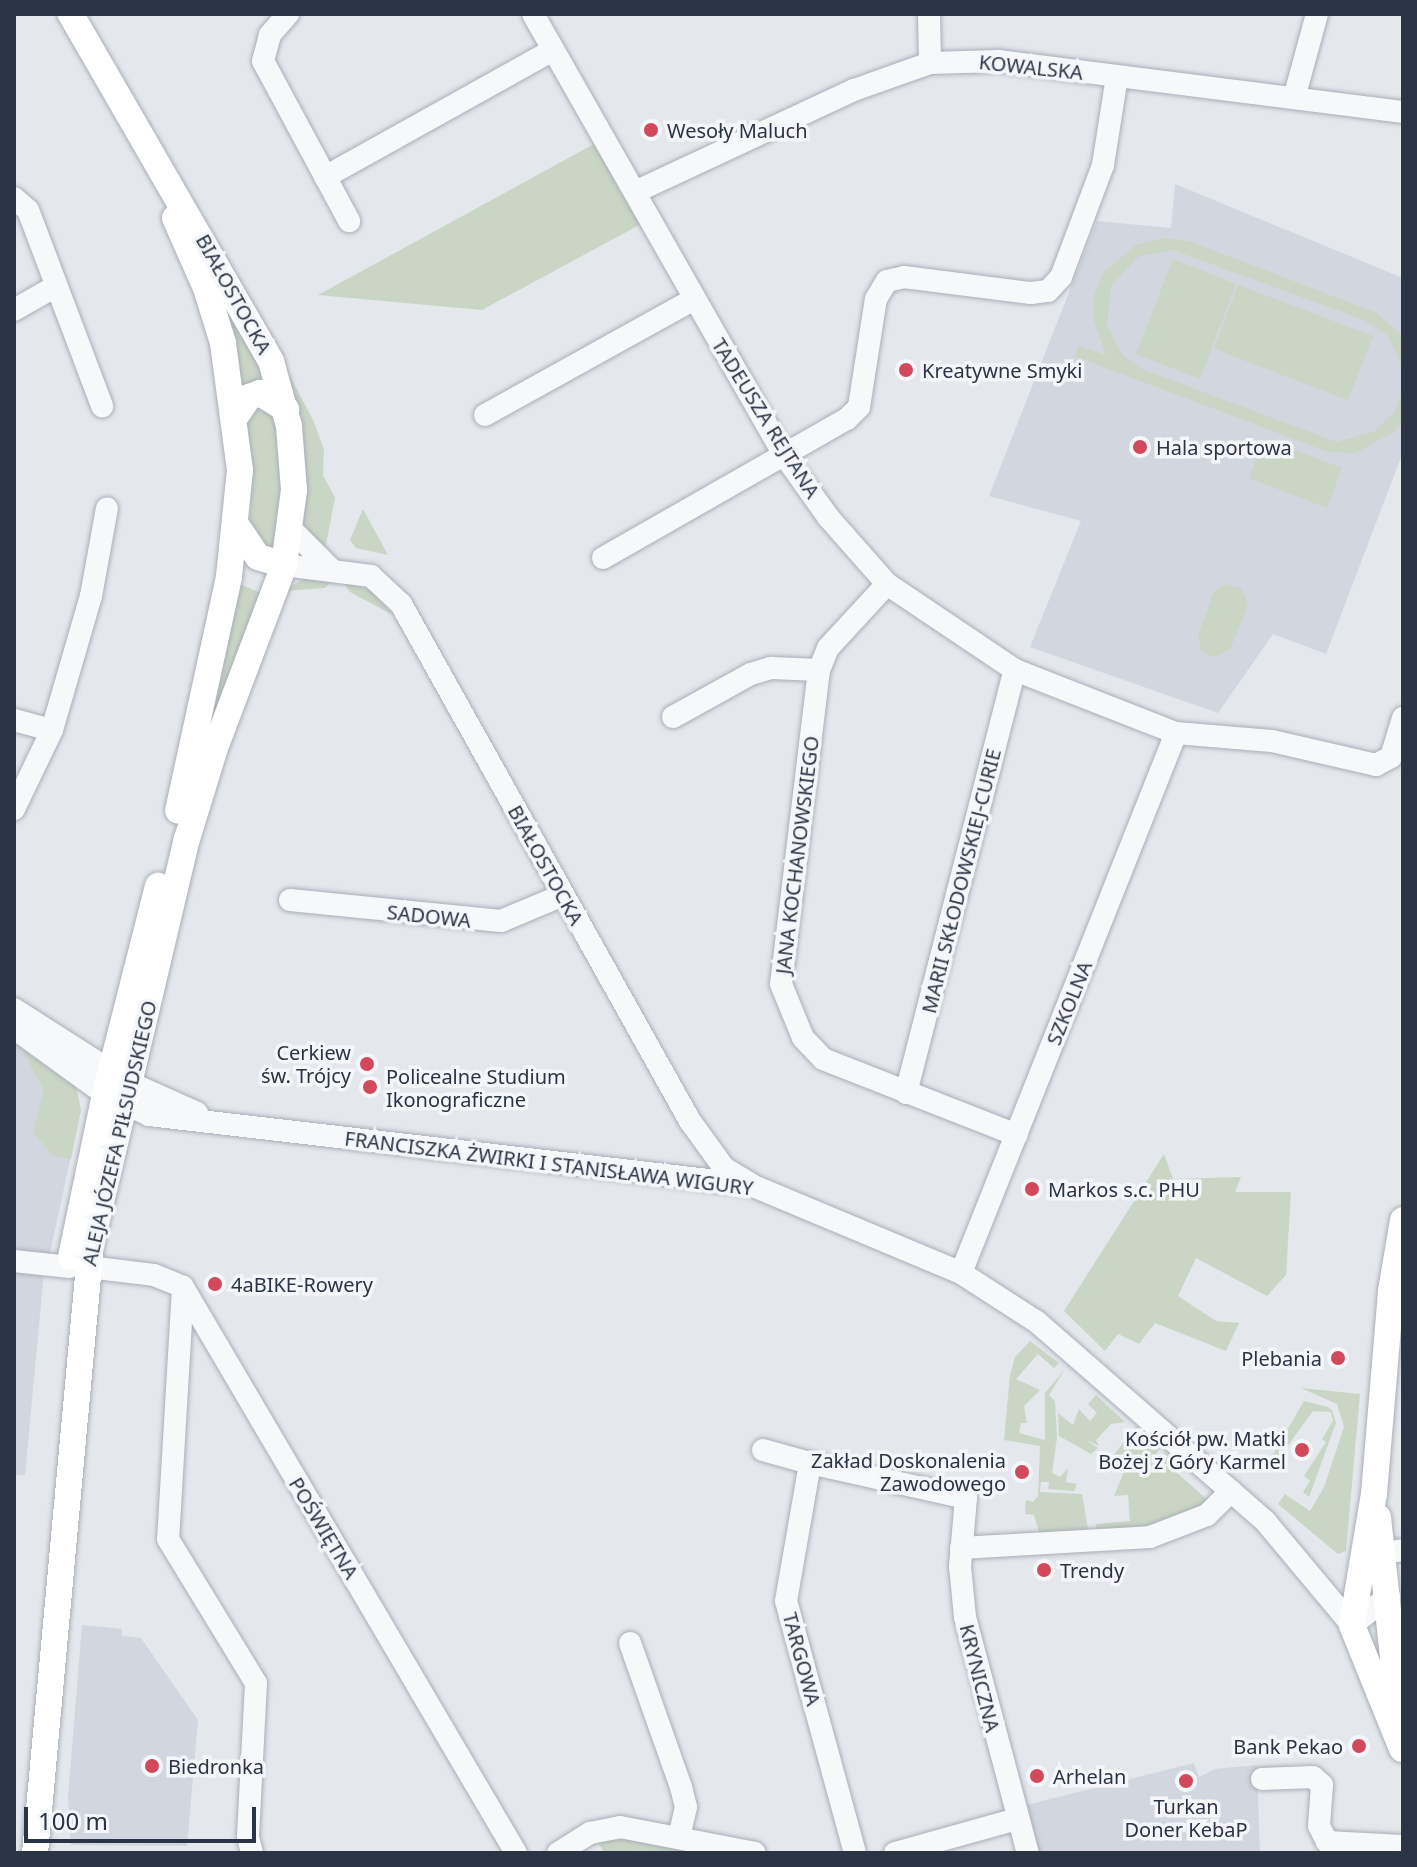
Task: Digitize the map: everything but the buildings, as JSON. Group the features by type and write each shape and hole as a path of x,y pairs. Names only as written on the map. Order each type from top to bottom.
{"main road":[{"name":"BIAŁOSTOCKA","path":"71,14 262,342 286,409 294,466 291,529"},
{"name":"BIAŁOSTOCKA","path":"128,116 206,288 236,416 237,526"},
{"path":"236,416 249,397 260,393 286,409"},
{"path":"237,526 258,557 284,565"},
{"name":"ALEJA JÓZEFA PIŁSUDSKIEGO","path":"20,1853 79,1267 237,526"},
{"name":"ALEJA JÓZEFA PIŁSUDSKIEGO","path":"116,1088 201,787 284,565 291,529"},
{"path":"1403,1220 1391,1291 1374,1494 1352,1625 1403,1750"},
{"name":"ALEJA JÓZEFA PIŁSUDSKIEGO","path":"35,1853 79,1267"},
{"path":"1374,1494 1394,1552 1389,1596 1403,1750"}],"street":[{"path":"288,14 270,35 263,61 349,221"},
{"name":"TADEUSZA REJTANA","path":"533,14 784,455 828,517 887,584 1015,670 1176,733 1272,741 1393,763"},
{"path":"929,14 930,63"},
{"path":"1294,98 1317,14"},
{"path":"325,177 553,50"},
{"name":"KOWALSKA","path":"635,192 854,90 930,63 999,61 1403,112"},
{"path":"603,558 784,455 859,407 876,299 887,281 904,277 1031,293 1048,291 1061,277 1103,165 1117,77"},
{"path":"14,198 28,210 102,406"},
{"path":"14,310 56,286"},
{"path":"485,415 694,299"},
{"path":"14,809 52,730 91,596 107,508"},
{"path":"291,529 329,567"},
{"name":"BIAŁOSTOCKA","path":"284,565 329,567 371,576 401,604 709,1151 751,1185"},
{"name":"JANA KOCHANOWSKIEGO","path":"887,584 828,648 819,670 781,984 803,1038 823,1059 1017,1135"},
{"path":"673,717 751,674 771,668 819,670"},
{"name":"MARII SKŁODOWSKIEJ-CURIE","path":"906,1093 1015,670"},
{"path":"1393,763 1403,718"},
{"path":"14,720 52,730"},
{"name":"SZKOLNA","path":"961,1273 1176,733"},
{"name":"SADOWA","path":"290,900 501,921 563,895"},
{"name":"FRANCISZKA ŻWIRKI I STANISŁAWA WIGURY","path":"14,1009 149,1115 751,1185 961,1273 1037,1322 1231,1491 1322,1583 1352,1625"},
{"name":"FRANCISZKA ŻWIRKI I STANISŁAWA WIGURY","path":"14,1028 116,1088"},
{"path":"14,1261 154,1275 183,1287 168,1539 256,1683 248,1837 252,1853"},
{"name":"POŚWIĘTNA","path":"183,1287 516,1853"},
{"path":"763,1450 810,1463"},
{"name":"KRYNICZNA","path":"810,1463 966,1498 961,1548 970,1648 1028,1853"},
{"name":"TARGOWA","path":"810,1463 786,1601 855,1853"},
{"path":"961,1548 1053,1547 1159,1535 1207,1515 1231,1491"},
{"path":"1322,1583 1341,1585 1362,1576"},
{"path":"1352,1625 1389,1596"},
{"path":"630,1643 681,1787 686,1807 680,1834"},
{"path":"1262,1779 1313,1777 1322,1785 1319,1826 1327,1842 1403,1846"},
{"path":"895,1853 1017,1819"},
{"path":"558,1853 604,1829 680,1834 755,1853"}],"shaded area":[{"path":"1175,184 1403,278 1403,452 1326,654 1273,634 1218,713 1030,647 1081,521 989,496 1097,221 1171,228"},
{"path":"14,1043 76,1088 81,1110 50,1253 14,1251"},
{"path":"14,1270 44,1272 25,1475 14,1475"},
{"path":"82,1625 122,1629 122,1636 141,1638 198,1720 187,1846 71,1845 68,1796"},
{"path":"1194,1763 1199,1777 1215,1769 1257,1765 1260,1853 1028,1853 1014,1808"}],"green space":[{"path":"594,144 643,223 482,310 318,295"},
{"path":"1162,238 1189,241 1377,313 1403,337 1403,368 1388,336 1364,320 1173,250 1139,256 1111,286 1107,326 1123,355 1142,369 1337,442 1375,431 1395,411 1403,390 1403,420 1394,432 1356,453 1328,452 1074,356 1079,346 1106,355 1093,318 1094,296 1104,272 1136,245"},
{"path":"1173,259 1236,284 1200,379 1136,354"},
{"path":"1238,285 1373,336 1348,400 1214,349"},
{"path":"223,293 270,384 242,388"},
{"path":"286,368 314,422 324,450 323,475 335,498 325,550 302,529"},
{"path":"262,405 270,407 283,449 279,545 269,552 250,527 252,458 246,421"},
{"path":"1264,439 1342,468 1327,508 1249,478"},
{"path":"363,509 388,555 356,548 350,540"},
{"path":"305,578 333,580 325,588 283,591"},
{"path":"343,582 371,590 393,615 350,592"},
{"path":"240,584 263,594 205,741"},
{"path":"1225,584 1242,589 1248,606 1230,649 1214,657 1201,651 1198,635 1214,592"},
{"path":"22,1049 76,1088 81,1110 71,1159 52,1155 33,1132 44,1091"},
{"path":"1164,1154 1173,1179 1241,1177 1235,1192 1291,1192 1286,1275 1267,1296 1196,1258 1178,1296 1216,1321 1239,1323 1226,1351 1155,1323 1139,1344 1118,1334 1105,1351 1064,1311"},
{"path":"1030,1341 1059,1363 1054,1368 1038,1354 1016,1379 1040,1390 1024,1406 1027,1423 1021,1423 1019,1433 1045,1440 1045,1393 1065,1369 1049,1395 1055,1401 1057,1437 1052,1473 1060,1477 1068,1468 1066,1482 1077,1484 1074,1491 1048,1489 1049,1482 1041,1482 1040,1492 1082,1494 1089,1535 1041,1539 1034,1515 1025,1514 1026,1500 1033,1502 1038,1496 1040,1446 1004,1440 1010,1375 1015,1357"},
{"path":"1301,1388 1360,1394 1346,1551 1338,1554 1278,1504 1285,1494 1310,1511 1324,1487 1344,1427 1337,1404"},
{"path":"1096,1395 1125,1422 1111,1424 1096,1440 1099,1446 1086,1440 1098,1448 1091,1454 1059,1436 1058,1413 1073,1425 1079,1409 1090,1421 1097,1413 1088,1404"},
{"path":"1304,1401 1328,1407 1332,1410 1336,1423 1309,1497 1303,1492 1310,1481 1304,1476 1326,1442 1322,1439 1333,1421 1331,1412 1313,1411 1278,1459 1272,1456"},
{"path":"1136,1426 1141,1431 1136,1438 1140,1441 1146,1434 1160,1448 1156,1455 1160,1458 1165,1452 1178,1464 1176,1472 1211,1503 1167,1525 1097,1535 1096,1524 1130,1521 1128,1495 1114,1496 1126,1467 1113,1456"},
{"path":"617,1835 686,1847 690,1853 604,1853 598,1842"}],"place":[{"name":"Wesoły Maluch","path":"651,130"},
{"name":"Kreatywne Smyki","path":"906,370"},
{"name":"Hala sportowa","path":"1140,447"},
{"name":"Cerkiew św. Trójcy","path":"367,1064"},
{"name":"Policealne Studium Ikonograficzne","path":"370,1087"},
{"name":"Markos s.c. PHU","path":"1032,1189"},
{"name":"4aBIKE-Rowery","path":"215,1284"},
{"name":"Plebania","path":"1338,1358"},
{"name":"Kościół pw. Matki Bożej z Góry Karmel","path":"1302,1450"},
{"name":"Zakład Doskonalenia Zawodowego","path":"1022,1472"},
{"name":"Trendy","path":"1044,1570"},
{"name":"Bank Pekao","path":"1359,1746"},
{"name":"Biedronka","path":"152,1766"},
{"name":"Arhelan","path":"1037,1776"},
{"name":"Turkan Doner KebaP","path":"1186,1781"}]}
